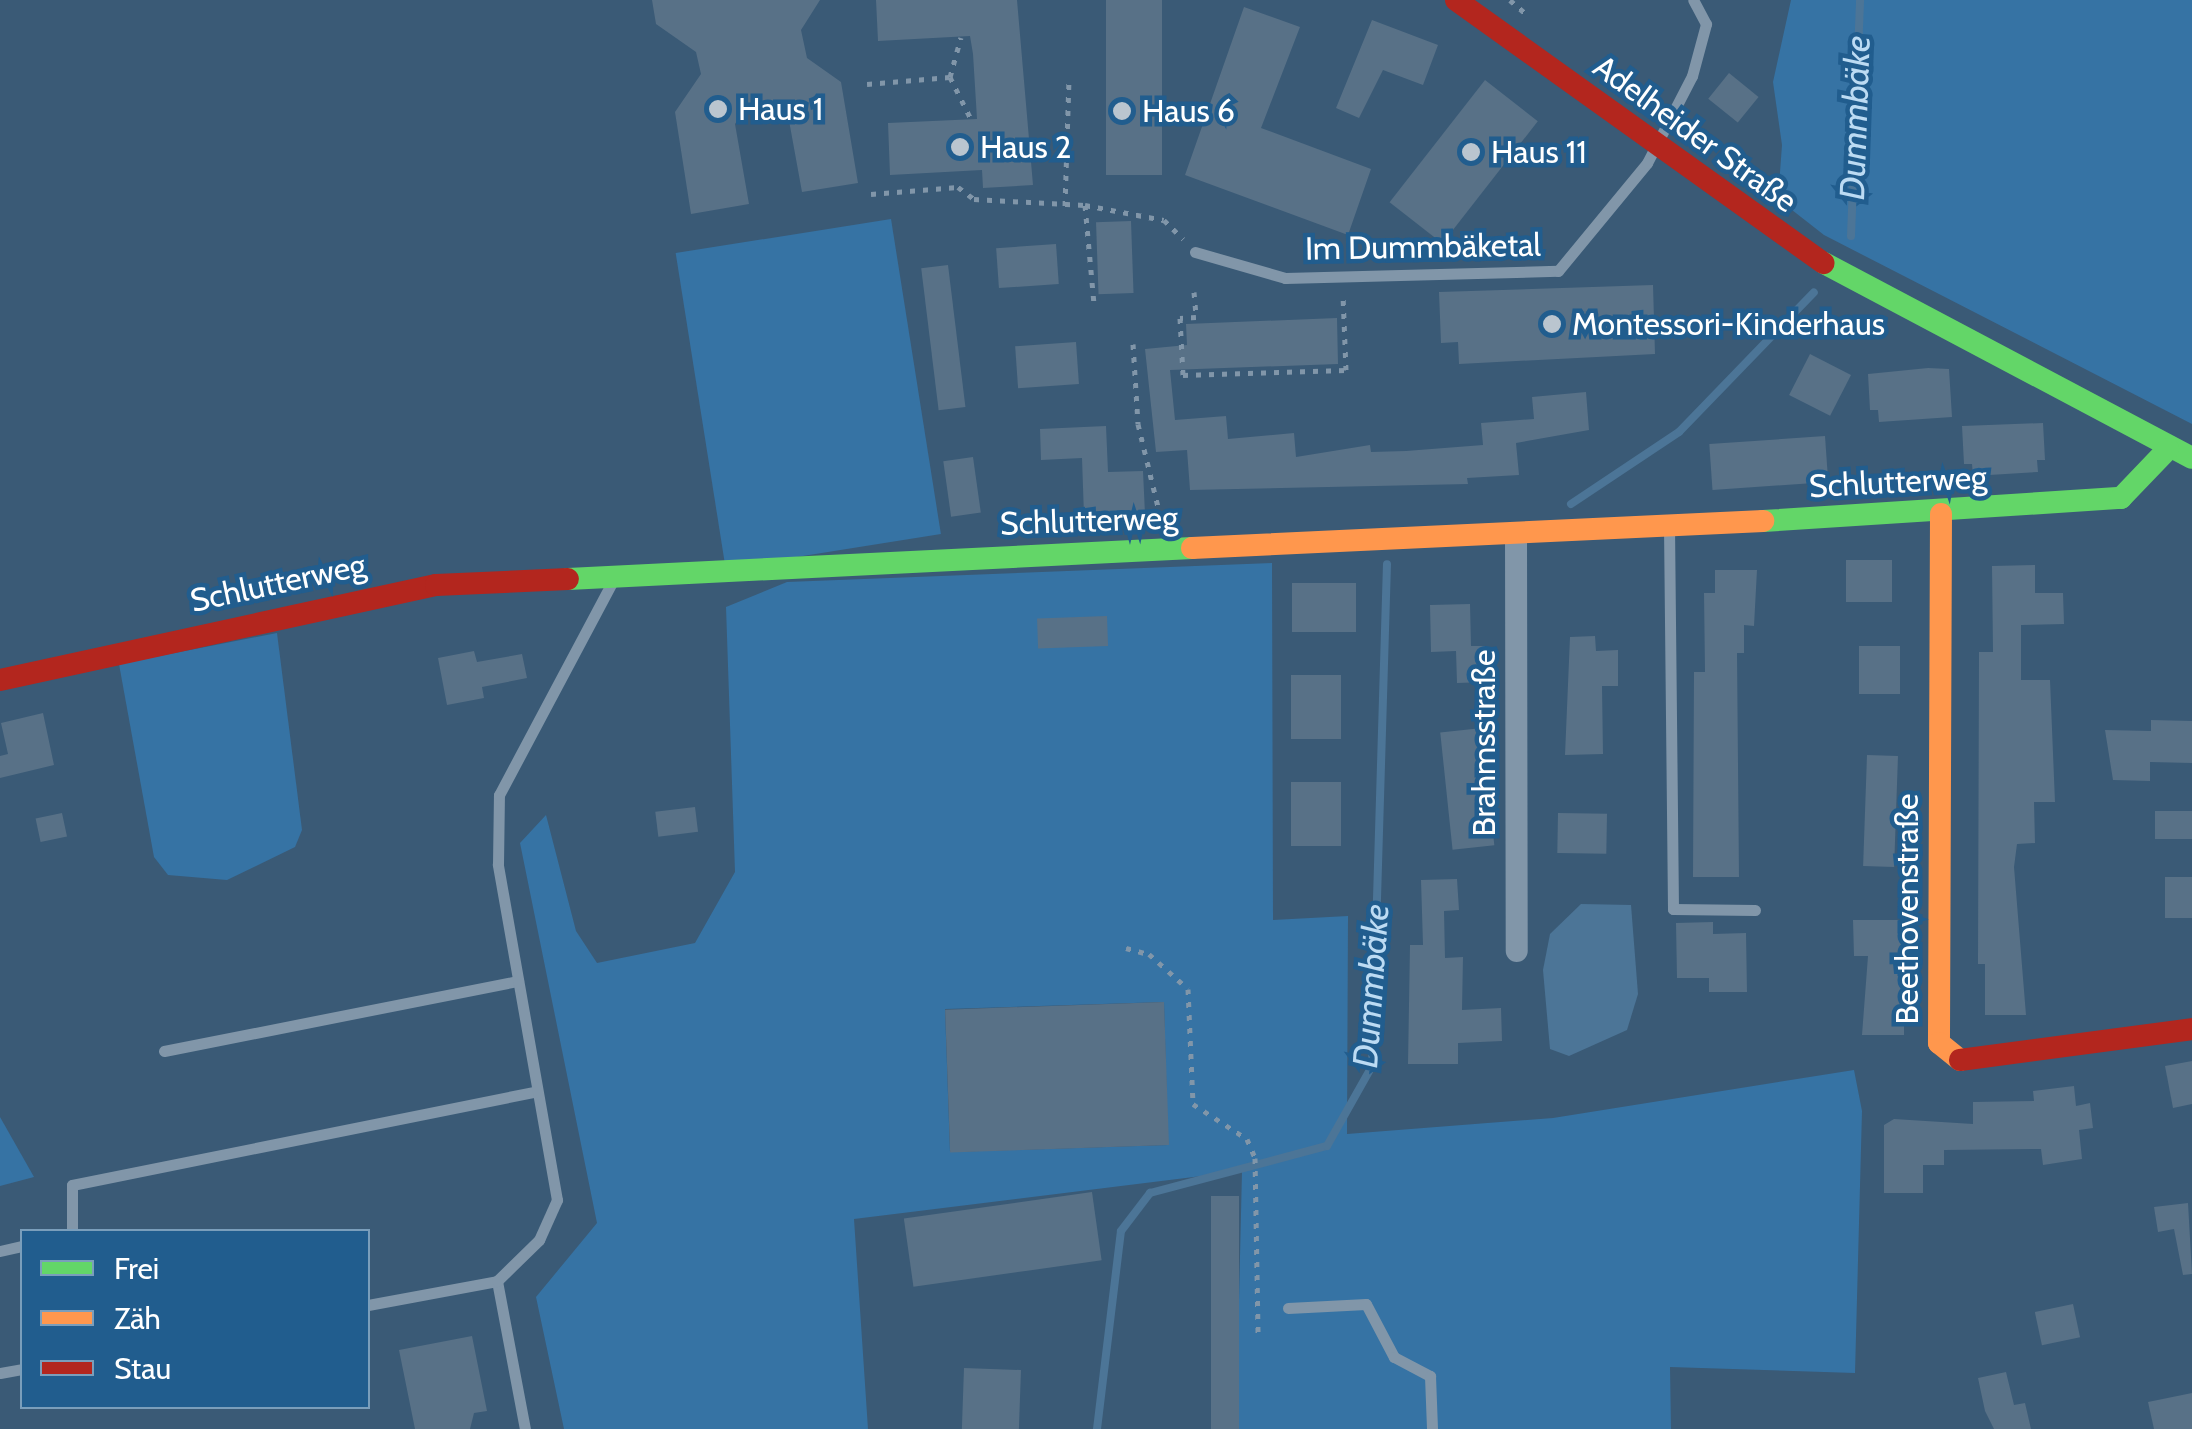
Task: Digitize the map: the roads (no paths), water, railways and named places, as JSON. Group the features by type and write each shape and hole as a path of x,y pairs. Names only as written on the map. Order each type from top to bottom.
{"street":[{"name":"Adelheider Straße","path":"1456,0 1660,137 1798,248 2168,449 2192,458"},
{"name":"Schlutterweg","path":"0,680 436,586 1941,514 2121,498 2158,468 2168,449"},
{"name":"Beethovenstraße","path":"1941,514 1940,1043 1959,1060 2192,1028"},
{"name":"Brahmsstraße","path":"1516,534 1518,952"}],"lane":[{"path":"1660,137 1692,76 1706,24 1693,0"},
{"name":"Im Dummbäketal","path":"1195,252 1285,278 1558,271 1660,137"},
{"path":"1669,526 1673,909 1755,910"},
{"path":"370,1305 497,1281 539,1240 557,1200 498,864 499,794 530,727 608,602 615,575"},
{"path":"164,1051 518,981"},
{"path":"72,1229 72,1185 537,1091"},
{"path":"497,1281 525,1429"},
{"path":"1288,1308 1366,1304 1394,1356 1430,1376 1432,1429"}],"waterway":[{"name":"Dummbäke","path":"1851,236 1860,0"},
{"name":"Dummbäke","path":"1571,504 1679,432 1814,292"},
{"name":"Dummbäke","path":"1097,1429 1121,1231 1150,1193 1327,1146 1372,1066 1387,564"}],"place":[{"name":"Haus 1","path":"718,109"},
{"name":"Haus 6","path":"1122,111"},
{"name":"Haus 2","path":"960,147"},
{"name":"Haus 11","path":"1471,152"},
{"name":"Montessori-Kinderhaus","path":"1552,324"}]}
